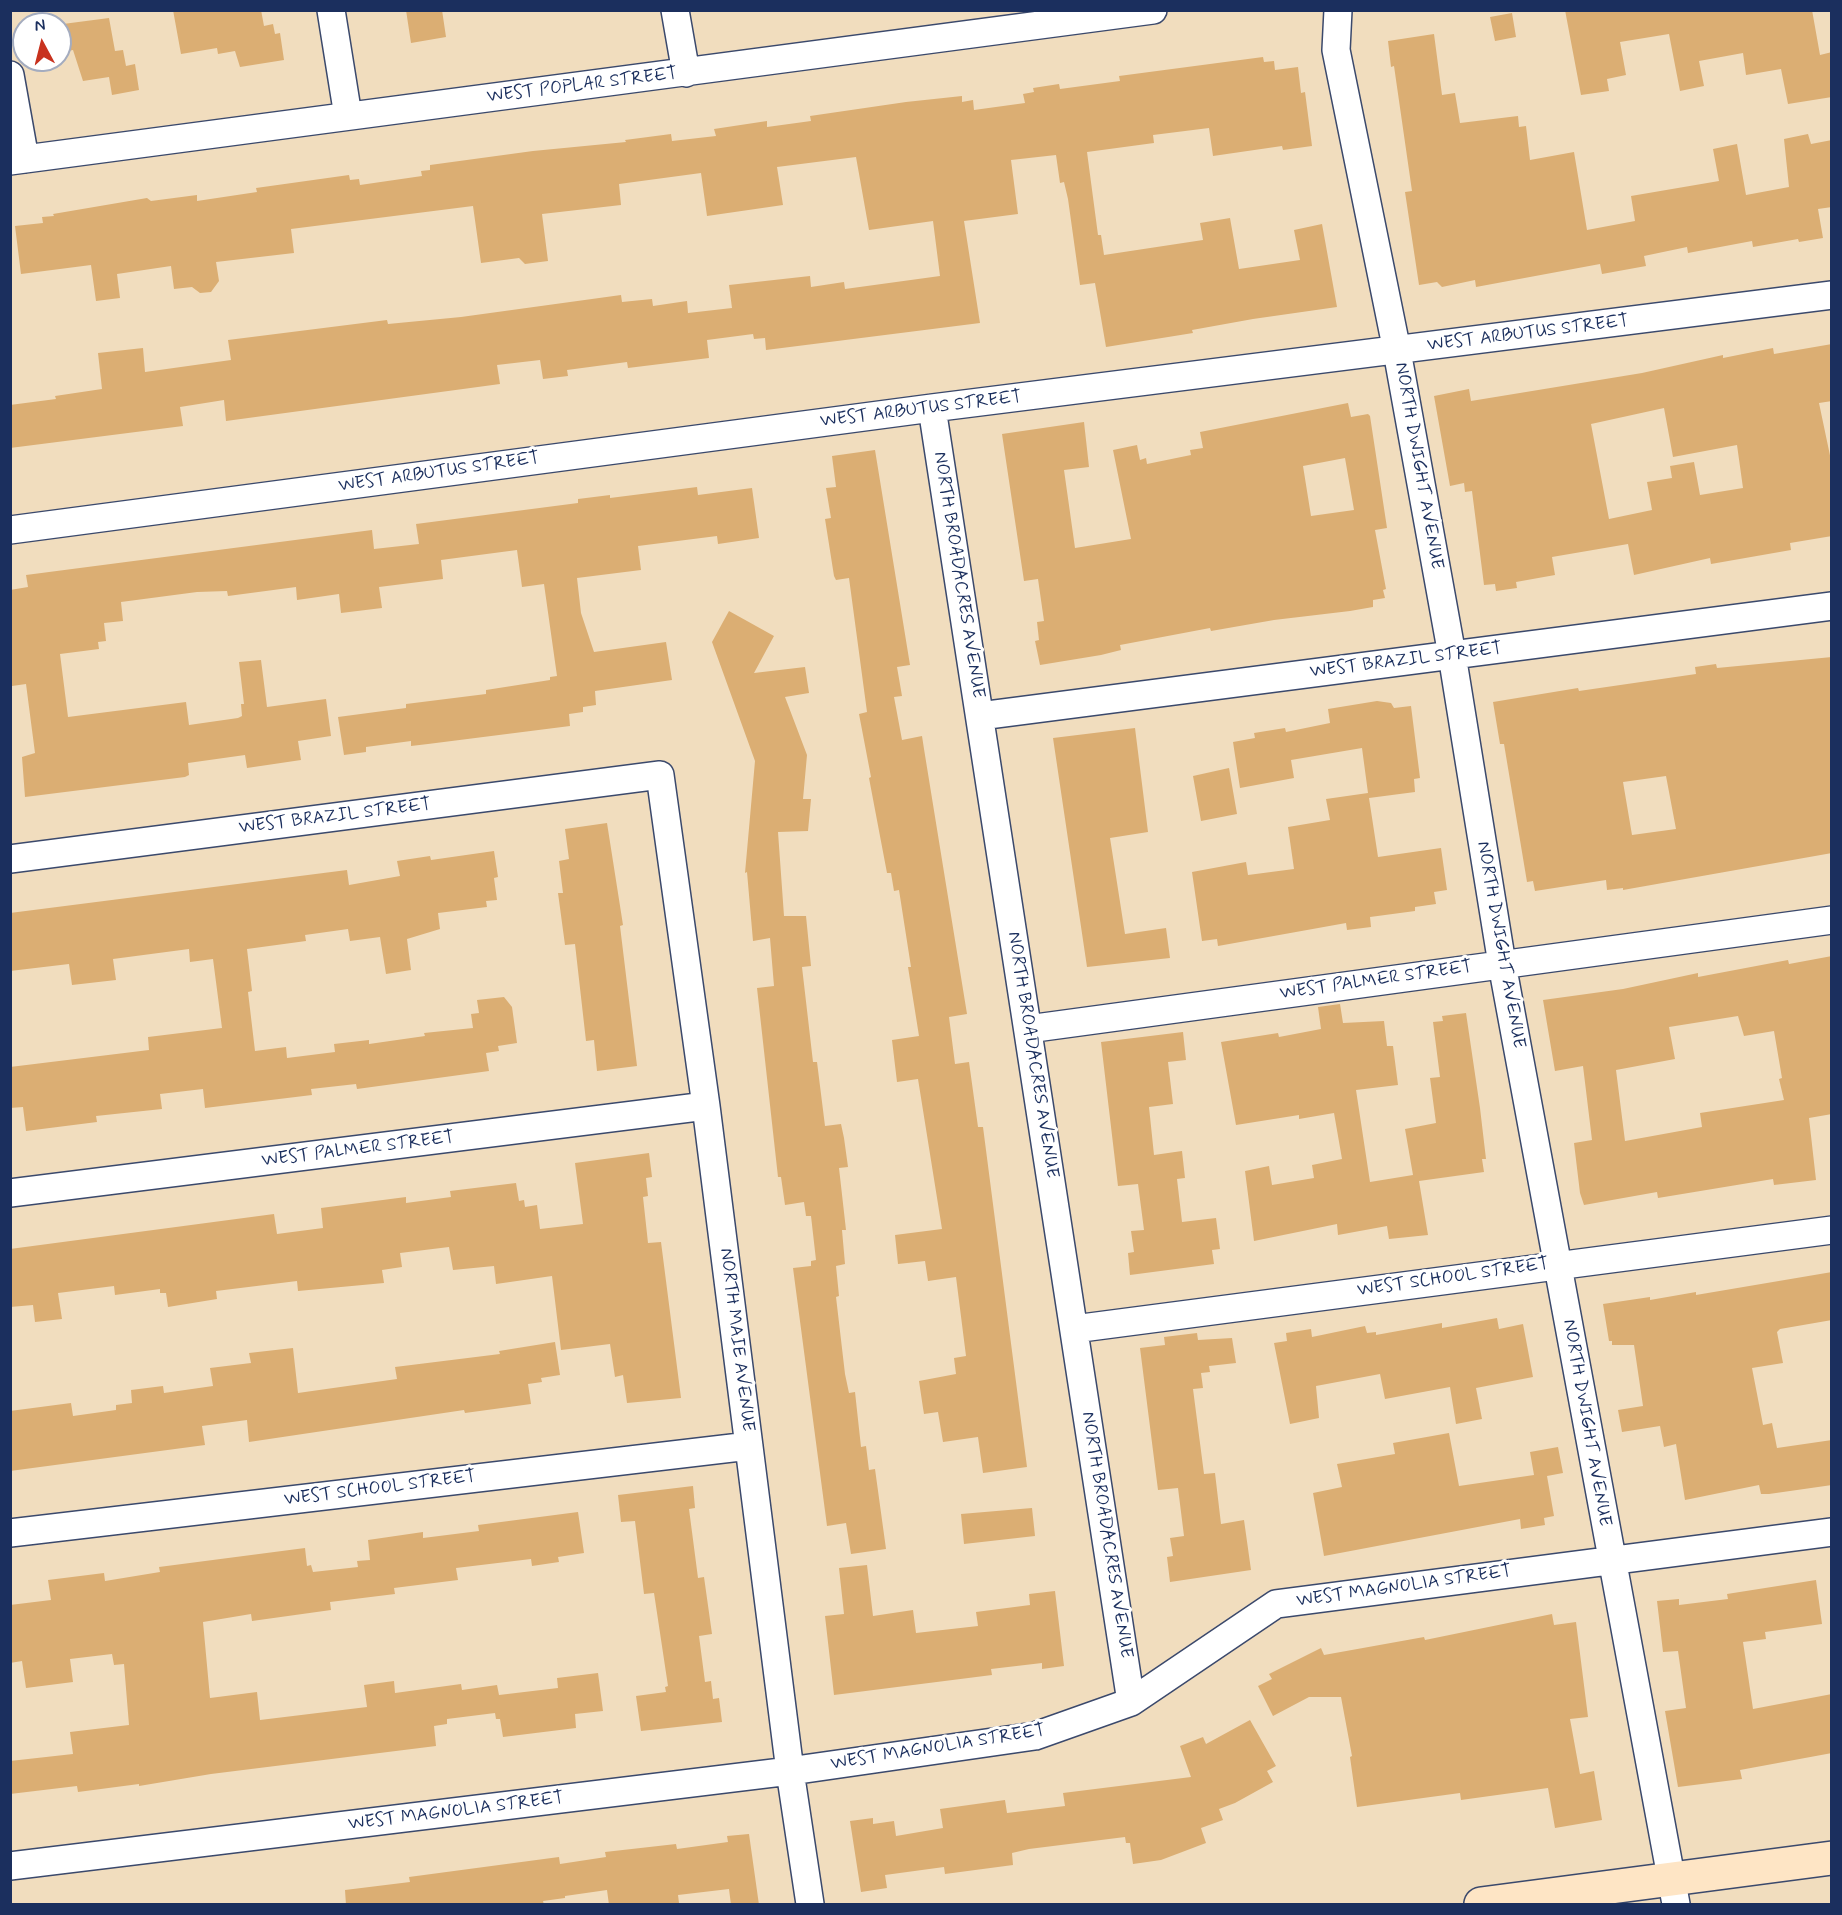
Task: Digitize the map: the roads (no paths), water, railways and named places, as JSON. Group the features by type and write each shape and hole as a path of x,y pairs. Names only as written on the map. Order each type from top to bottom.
{"main road":[{"path":"1481,1905 1674,1892 1832,1858"}],"street":[{"path":"331,10 348,116"},
{"path":"675,10 686,73"},
{"name":"WEST POPLAR STREET","path":"18,160 686,73 1015,20 1154,10"},
{"name":"NORTH DWIGHT AVENUE","path":"1338,10 1336,50 1397,351 1452,655 1502,964 1674,1892"},
{"path":"10,75 18,160"},
{"name":"WEST ARBUTUS STREET","path":"10,530 932,408 1832,295"},
{"name":"NORTH BROADACRES AVENUE","path":"932,408 1131,1702"},
{"name":"WEST BRAZIL STREET","path":"980,716 1832,606"},
{"name":"WEST BRAZIL STREET","path":"10,859 660,775"},
{"name":"NORTH MAIE AVENUE","path":"660,775 706,1106 790,1771 810,1905"},
{"name":"WEST PALMER STREET","path":"1028,1029 1832,920"},
{"name":"WEST PALMER STREET","path":"10,1193 706,1106"},
{"name":"WEST SCHOOL STREET","path":"1074,1329 1557,1264 1832,1230"},
{"name":"WEST SCHOOL STREET","path":"10,1533 749,1446"},
{"name":"WEST MAGNOLIA STREET","path":"10,1866 790,1771 1035,1736 1131,1702 1276,1604 1832,1532"}]}
